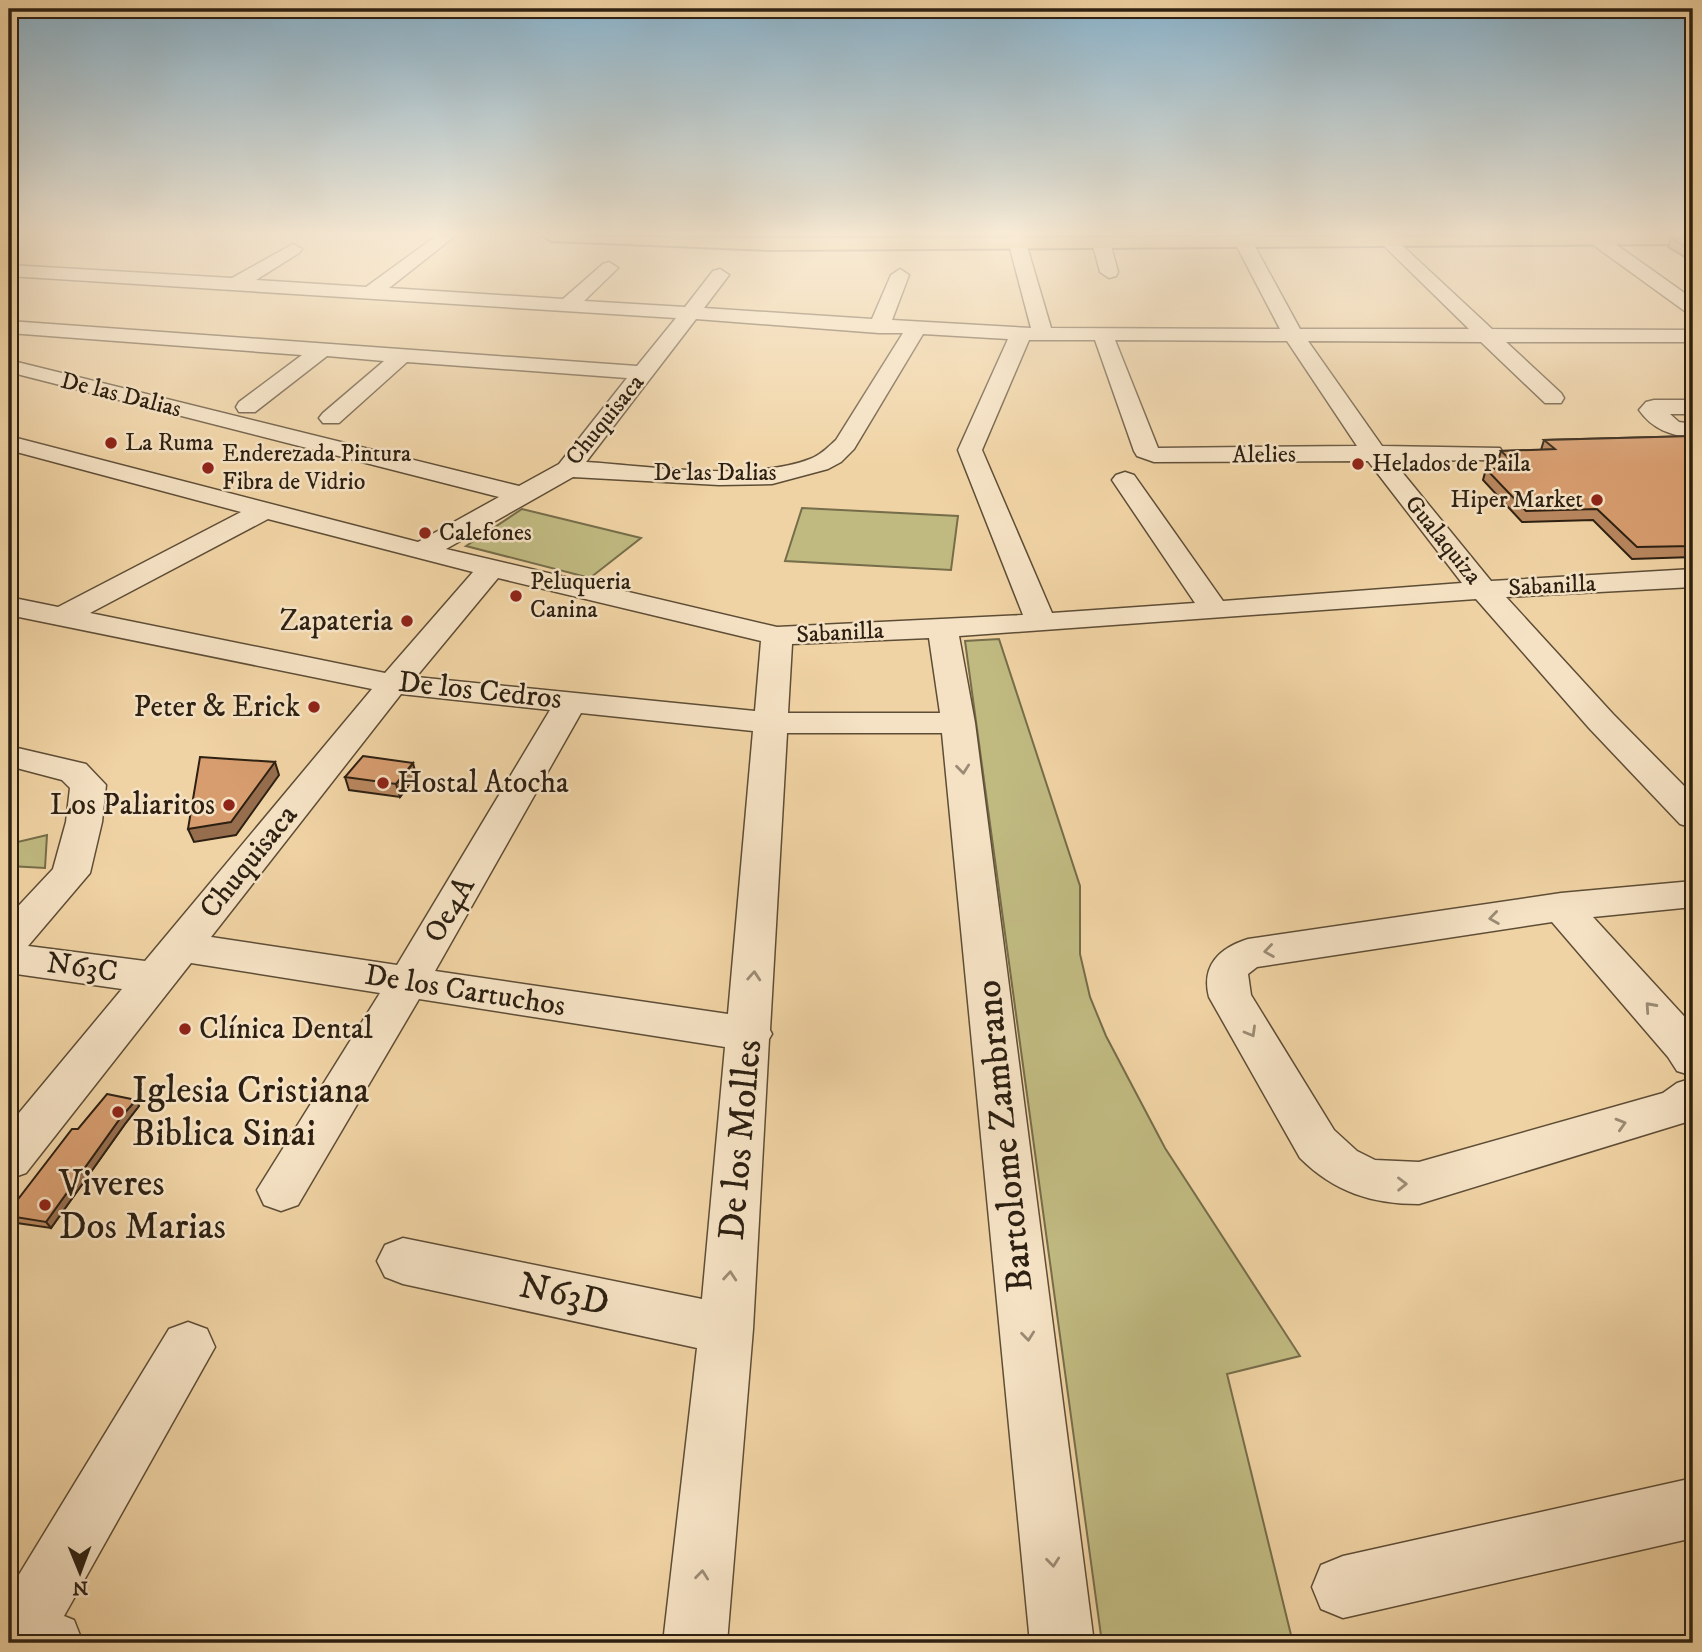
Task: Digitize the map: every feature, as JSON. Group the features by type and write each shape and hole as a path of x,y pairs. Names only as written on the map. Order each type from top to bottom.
{"street":[{"path":"659,313 1032,335 1693,336"},
{"path":"879,327 885,313"},
{"path":"1029,313 1032,335 970,450 1041,623"},
{"name":"Gualaquiza","path":"1283,313 1294,336 1374,453 1483,590 1601,721 1693,816"},
{"path":"1464,313 1553,398"},
{"name":"Chuquisaca","path":"422,551 519,494 568,469 688,315"},
{"path":"9,327 643,373"},
{"name":"De las Dalias","path":"568,469 752,477 791,472 819,464 832,457 845,444 916,329"},
{"name":"Alelies","path":"1102,335 1146,451 1154,455 1491,453"},
{"path":"247,407 322,350"},
{"path":"331,418 403,355"},
{"name":"De las Dalias","path":"9,366 519,494"},
{"path":"1641,390 1693,391"},
{"path":"1693,407 1654,407 1651,410 1672,428 1693,431"},
{"name":"Sabanilla","path":"9,443 422,551 777,636 1041,623 1483,590 1693,578"},
{"path":"1125,480 1214,610"},
{"path":"61,617 265,510"},
{"name":"Chuquisaca","path":"9,1160 393,684 491,568"},
{"name":"De los Cedros","path":"9,606 393,684 772,723 958,723"},
{"name":"Bartolome Zambrano","path":"943,629 958,723 1062,1643"},
{"name":"De los Molles","path":"695,1643 726,1329 750,1034 777,636"},
{"name":"Oe4A","path":"281,1190 408,982 572,701"},
{"path":"9,756 74,772 88,785 84,822 71,873 9,942"},
{"path":"1693,894 1561,907 1248,954 1235,960 1226,971 1230,997 1317,1144 1336,1164 1364,1179 1391,1184 1419,1183 1677,1107 1693,1096"},
{"path":"1561,907 1684,1045 1693,1059"},
{"name":"N63C","path":"9,958 168,962"},
{"name":"De los Cartuchos","path":"168,962 408,982 750,1034"},
{"name":"N63D","path":"403,1261 726,1329"},
{"path":"23,1636 188,1347"},
{"path":"1343,1587 1693,1508"}],"shaded area":[{"path":"802,508 958,516 951,570 785,561"},
{"path":"522,509 641,538 590,578 466,546"},
{"path":"999,639 1080,886 1080,954 1090,997 1106,1036 1165,1148 1300,1356 1227,1374 1293,1643 1102,1643 965,641"},
{"path":"47,835 45,868 9,866 9,844"}],"building":[{"name":"Hiper Market","path":"1693,436 1693,546 1637,547 1597,509 1526,511 1486,469 1519,468 1501,451 1555,449 1544,440"},
{"path":"363,756 413,763 396,784 345,777"},
{"name":"Los Paliaritos","path":"200,757 275,762 231,822 188,829"},
{"path":"107,1094 136,1100 46,1222 9,1216 9,1211 72,1129 78,1129"}],"place":[{"name":"La Ruma","path":"111,443"},
{"name":"Helados de Paila","path":"1358,464"},
{"name":"Enderezada Pintura Fibra de Vidrio","path":"208,468"},
{"name":"Hiper Market","path":"1597,500"},
{"name":"Calefones","path":"425,533"},
{"name":"Peluqueria Canina","path":"516,596"},
{"name":"Zapateria","path":"407,621"},
{"name":"Peter & Erick","path":"314,707"},
{"name":"Hostal Atocha","path":"383,783"},
{"name":"Los Paliaritos","path":"229,805"},
{"name":"Clínica Dental","path":"185,1029"},
{"name":"Iglesia Cristiana Biblica Sinai","path":"118,1112"},
{"name":"Viveres Dos Marias","path":"45,1205"}]}
